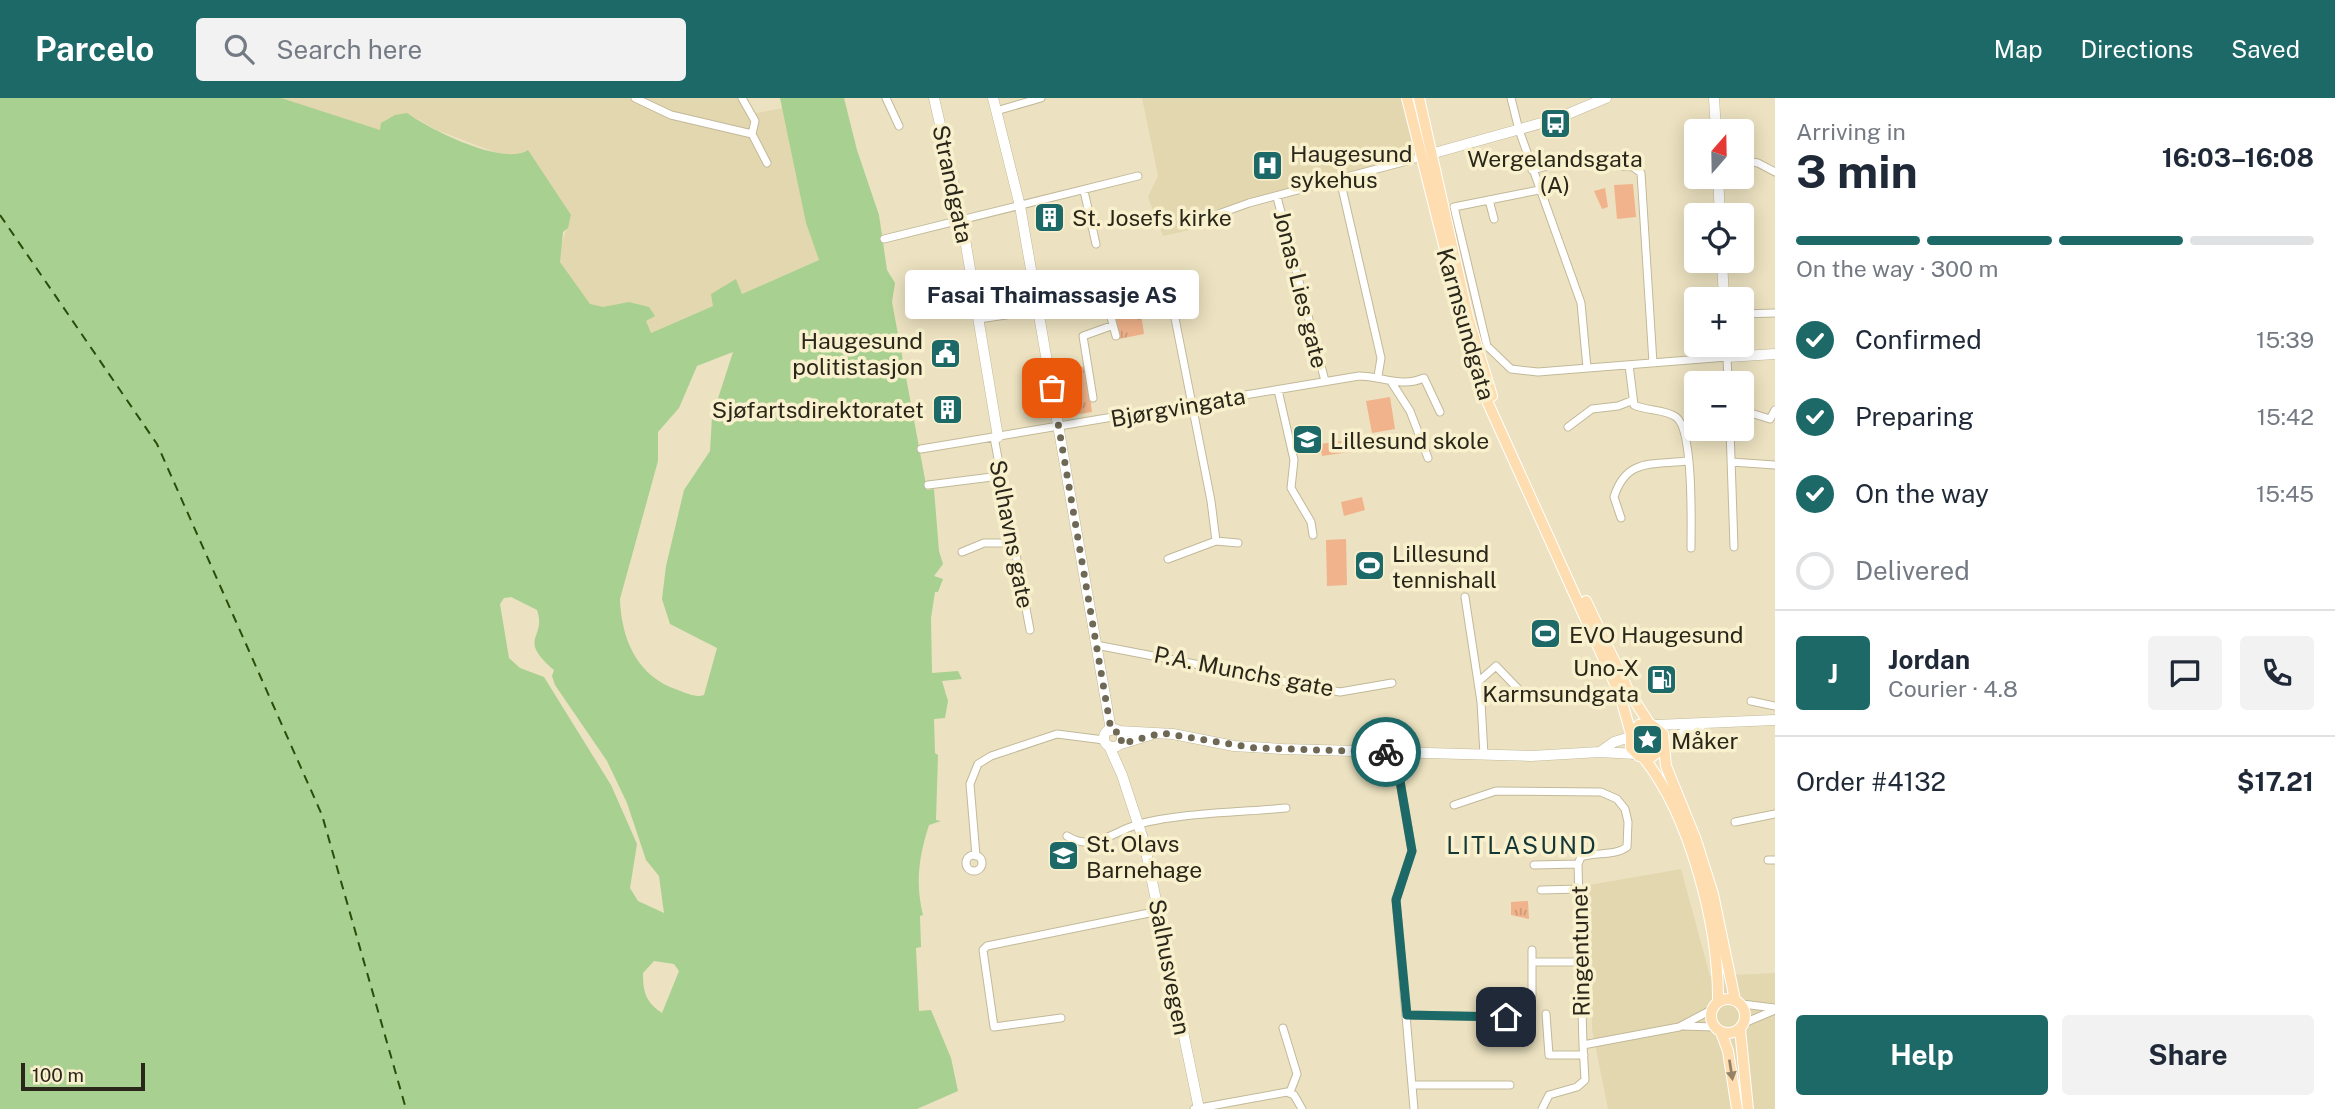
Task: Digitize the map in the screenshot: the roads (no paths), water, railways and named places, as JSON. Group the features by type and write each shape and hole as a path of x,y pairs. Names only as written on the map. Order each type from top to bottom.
{"main road":[{"name":"Karmsundgata","path":"1408,98 1488,386 1616,667 1652,724"},
{"name":"Karmsundgata","path":"1419,98 1426,155 1478,381 1620,695 1631,735"},
{"path":"1737,1109 1728,1051 1711,1019 1718,978 1697,874 1665,789 1639,756 1631,735 1639,725 1652,724 1663,734 1666,766 1706,870 1738,1002 1746,1014 1742,1026 1748,1109"},
{"path":"1639,756 1657,755 1664,745"},
{"path":"1715,1006 1738,1002"},
{"path":"1718,1029 1729,1034 1742,1026"}],"street":[{"path":"635,98 671,116 752,134"},
{"path":"742,98 755,121 752,134 767,163"},
{"path":"886,98 899,126"},
{"name":"Strandgata","path":"934,98 962,221 996,437"},
{"path":"993,98 1020,206 1096,645 1115,730 1113,744"},
{"path":"996,111 1041,98"},
{"path":"1511,98 1532,170 1581,303 1587,368"},
{"path":"1207,218 1556,119 1606,98"},
{"path":"1714,98 1715,119"},
{"path":"1532,170 1565,161 1633,167 1641,173 1653,363"},
{"path":"1754,162 1775,172"},
{"path":"884,239 1138,176"},
{"path":"1342,188 1381,358 1378,376 1392,383 1410,411 1428,458"},
{"path":"1539,190 1454,207 1487,346 1508,367 1538,372 1727,357 1728,371"},
{"path":"1084,191 1096,244"},
{"name":"Jonas Lies gate","path":"1277,197 1325,381"},
{"path":"1489,200 1493,219"},
{"path":"1154,295 1163,295 1172,303 1216,541"},
{"path":"979,319 1109,299 1111,326 1115,336"},
{"path":"1754,314 1775,313"},
{"path":"1093,398 1083,336 1111,326"},
{"path":"1754,355 1775,354"},
{"path":"1629,365 1631,401 1639,408 1678,418 1682,424 1688,461 1691,548"},
{"name":"Bjørgvingata","path":"921,449 1325,381 1378,376"},
{"path":"1392,383 1424,378 1440,412"},
{"path":"1278,390 1294,460 1291,488 1293,497 1311,522 1313,535"},
{"path":"1568,427 1592,409 1618,406 1631,401"},
{"path":"1754,414 1770,419 1775,410"},
{"name":"Solhavns gate","path":"996,437 1000,476 1030,630"},
{"path":"1730,441 1734,547"},
{"path":"1621,518 1614,497 1627,471 1637,466 1688,461"},
{"path":"1731,462 1775,465"},
{"path":"928,485 1000,476"},
{"path":"1168,559 1216,541 1238,543"},
{"path":"962,552 984,543 1014,543"},
{"path":"1465,597 1478,682 1484,755"},
{"name":"P.A. Munchs gate","path":"1096,645 1340,691 1392,683"},
{"path":"1478,682 1496,666 1526,697"},
{"path":"1504,696 1587,697"},
{"path":"1751,701 1775,705"},
{"path":"1652,724 1775,720"},
{"path":"1664,745 1705,723"},
{"path":"1115,730 1161,733 1255,748 1553,756 1600,752 1639,756"},
{"name":"Salhusvegen","path":"1115,730 1122,736 1113,744 1139,825 1159,911 1197,1109"},
{"path":"976,856 970,784 978,764 1057,734 1113,744 1161,733"},
{"path":"1600,752 1631,735"},
{"path":"1395,752 1412,851 1396,900 1414,1109"},
{"path":"1454,805 1496,791 1601,792 1617,799 1625,809 1628,845 1620,853 1534,865"},
{"path":"1067,836 1077,843 1097,842 1139,825 1286,808"},
{"path":"1735,822 1775,814"},
{"name":"Ringentunet","path":"1542,1109 1549,1095 1583,1083 1586,1072 1583,1045 1580,860"},
{"path":"1541,890 1579,889"},
{"path":"1060,1018 994,1027 983,950 987,946 1159,911"},
{"path":"1532,950 1532,995"},
{"path":"1532,962 1581,962"},
{"path":"1738,1002 1775,1009"},
{"name":"Ringentunet","path":"1682,1026 1715,1006"},
{"path":"1742,1026 1775,1009"},
{"path":"1546,1014 1549,1055 1584,1055"},
{"path":"1407,1015 1506,1017"},
{"name":"Ringentunet","path":"1583,1045 1682,1026 1718,1029"},
{"path":"1283,1028 1297,1074 1290,1092"},
{"path":"1412,1086 1510,1085"},
{"path":"1197,1109 1290,1092"},
{"path":"1290,1092 1302,1109"}],"place":[{"name":"Wergelandsgata (A)","path":"1555,124"},
{"name":"Haugesund sykehus","path":"1267,166"},
{"name":"St. Josefs kirke","path":"1049,217"},
{"name":"Haugesund politistasjon","path":"946,353"},
{"name":"Fasai Thaimassasje AS","path":"1052,388"},
{"name":"Sjøfartsdirektoratet","path":"947,409"},
{"name":"Lillesund skole","path":"1307,440"},
{"name":"Lillesund tennishall","path":"1369,566"},
{"name":"EVO Haugesund","path":"1546,634"},
{"name":"Uno-X Karmsundgata","path":"1662,680"},
{"name":"Måker","path":"1648,740"},
{"name":"St. Olavs Barnehage","path":"1063,856"}],"district":[{"name":"LITLASUND","path":"1522,845"}]}
